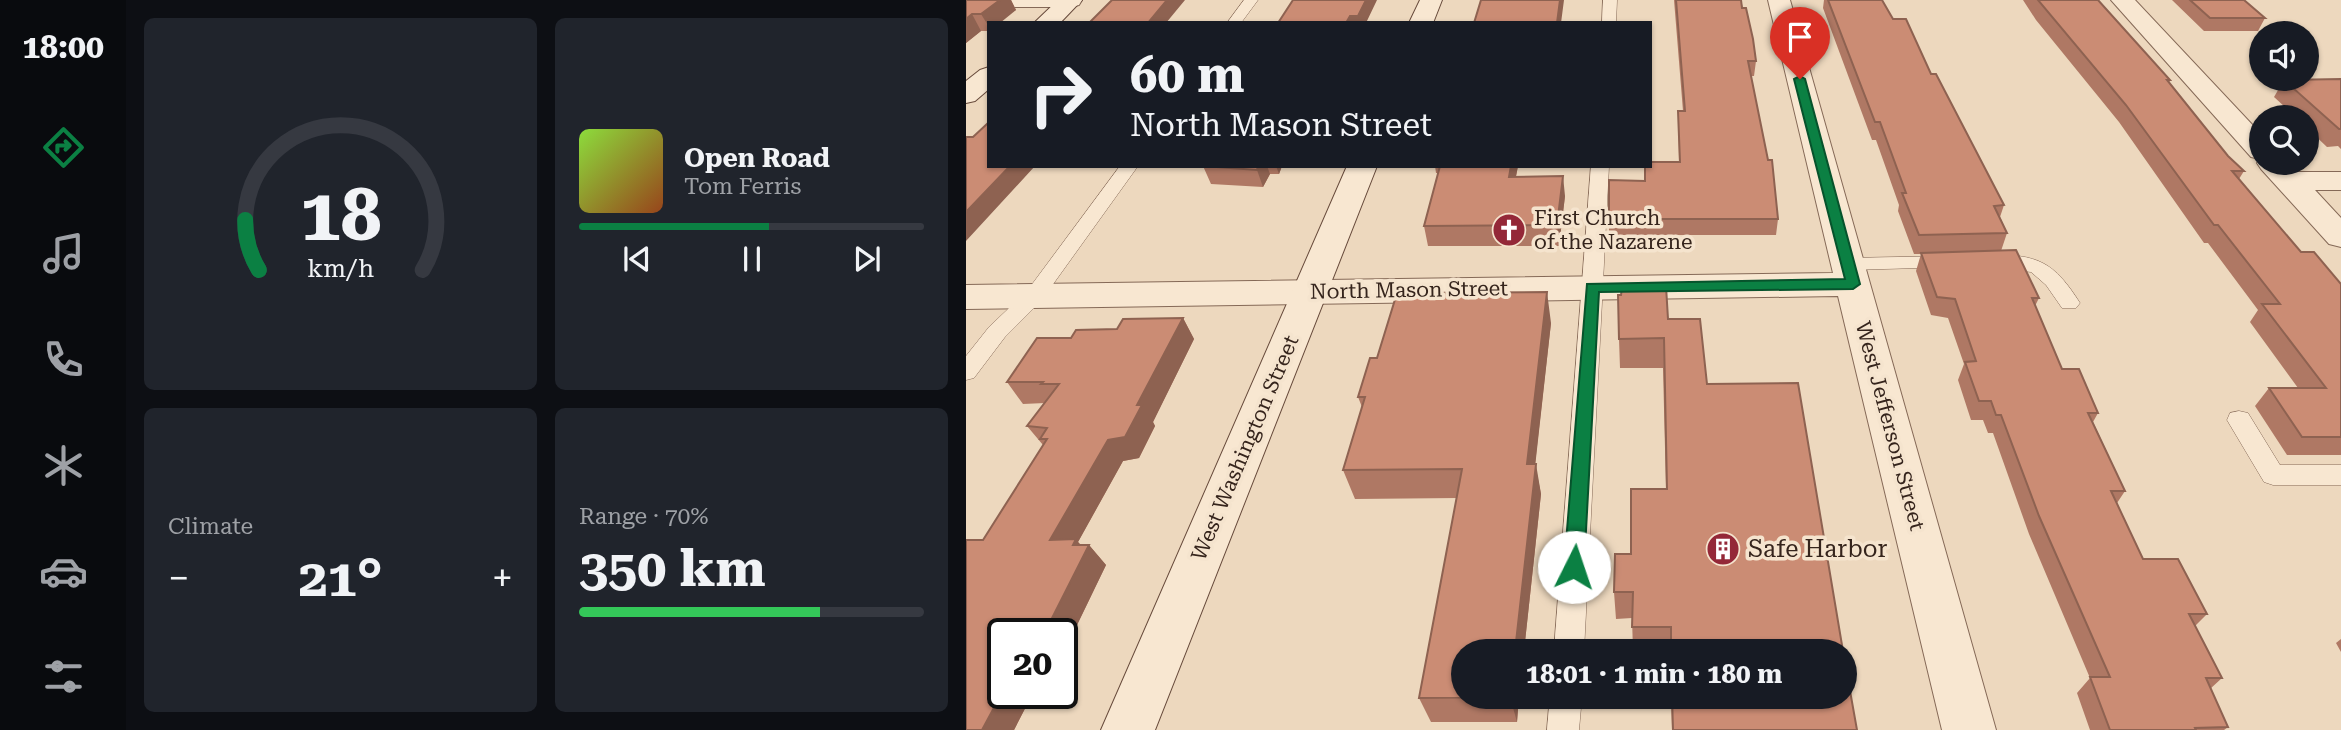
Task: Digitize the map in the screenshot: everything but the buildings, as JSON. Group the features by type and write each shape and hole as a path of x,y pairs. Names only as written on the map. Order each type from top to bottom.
{"street":[{"path":"966,1 1071,0"},
{"path":"1048,21 1071,0"},
{"path":"1422,21 1431,0"},
{"name":"West Jefferson Street","path":"1779,0 1969,730"},
{"path":"2122,0 2249,138"},
{"path":"966,95 987,77"},
{"name":"West Washington Street","path":"1128,730 1361,168"},
{"path":"2283,175 2341,237"},
{"path":"2300,175 2341,181"},
{"name":"North Mason Street","path":"966,297 1592,288 1850,274"}],"lane":[{"path":"1235,21 1251,0"},
{"path":"1609,21 1610,0"},
{"path":"966,372 998,332 1034,296 1128,168"},
{"path":"1570,639 1600,168"},
{"path":"1850,274 2024,260 2053,275 2069,303"},
{"path":"2239,421 2273,475 2341,475"},
{"path":"1563,730 1565,709"}],"place":[{"name":"First Church of the Nazarene","path":"1509,230"},
{"name":"Safe Harbor","path":"1723,549"}],"route":[{"path":"1574,567 1592,288 1853,284 1800,79"}]}
